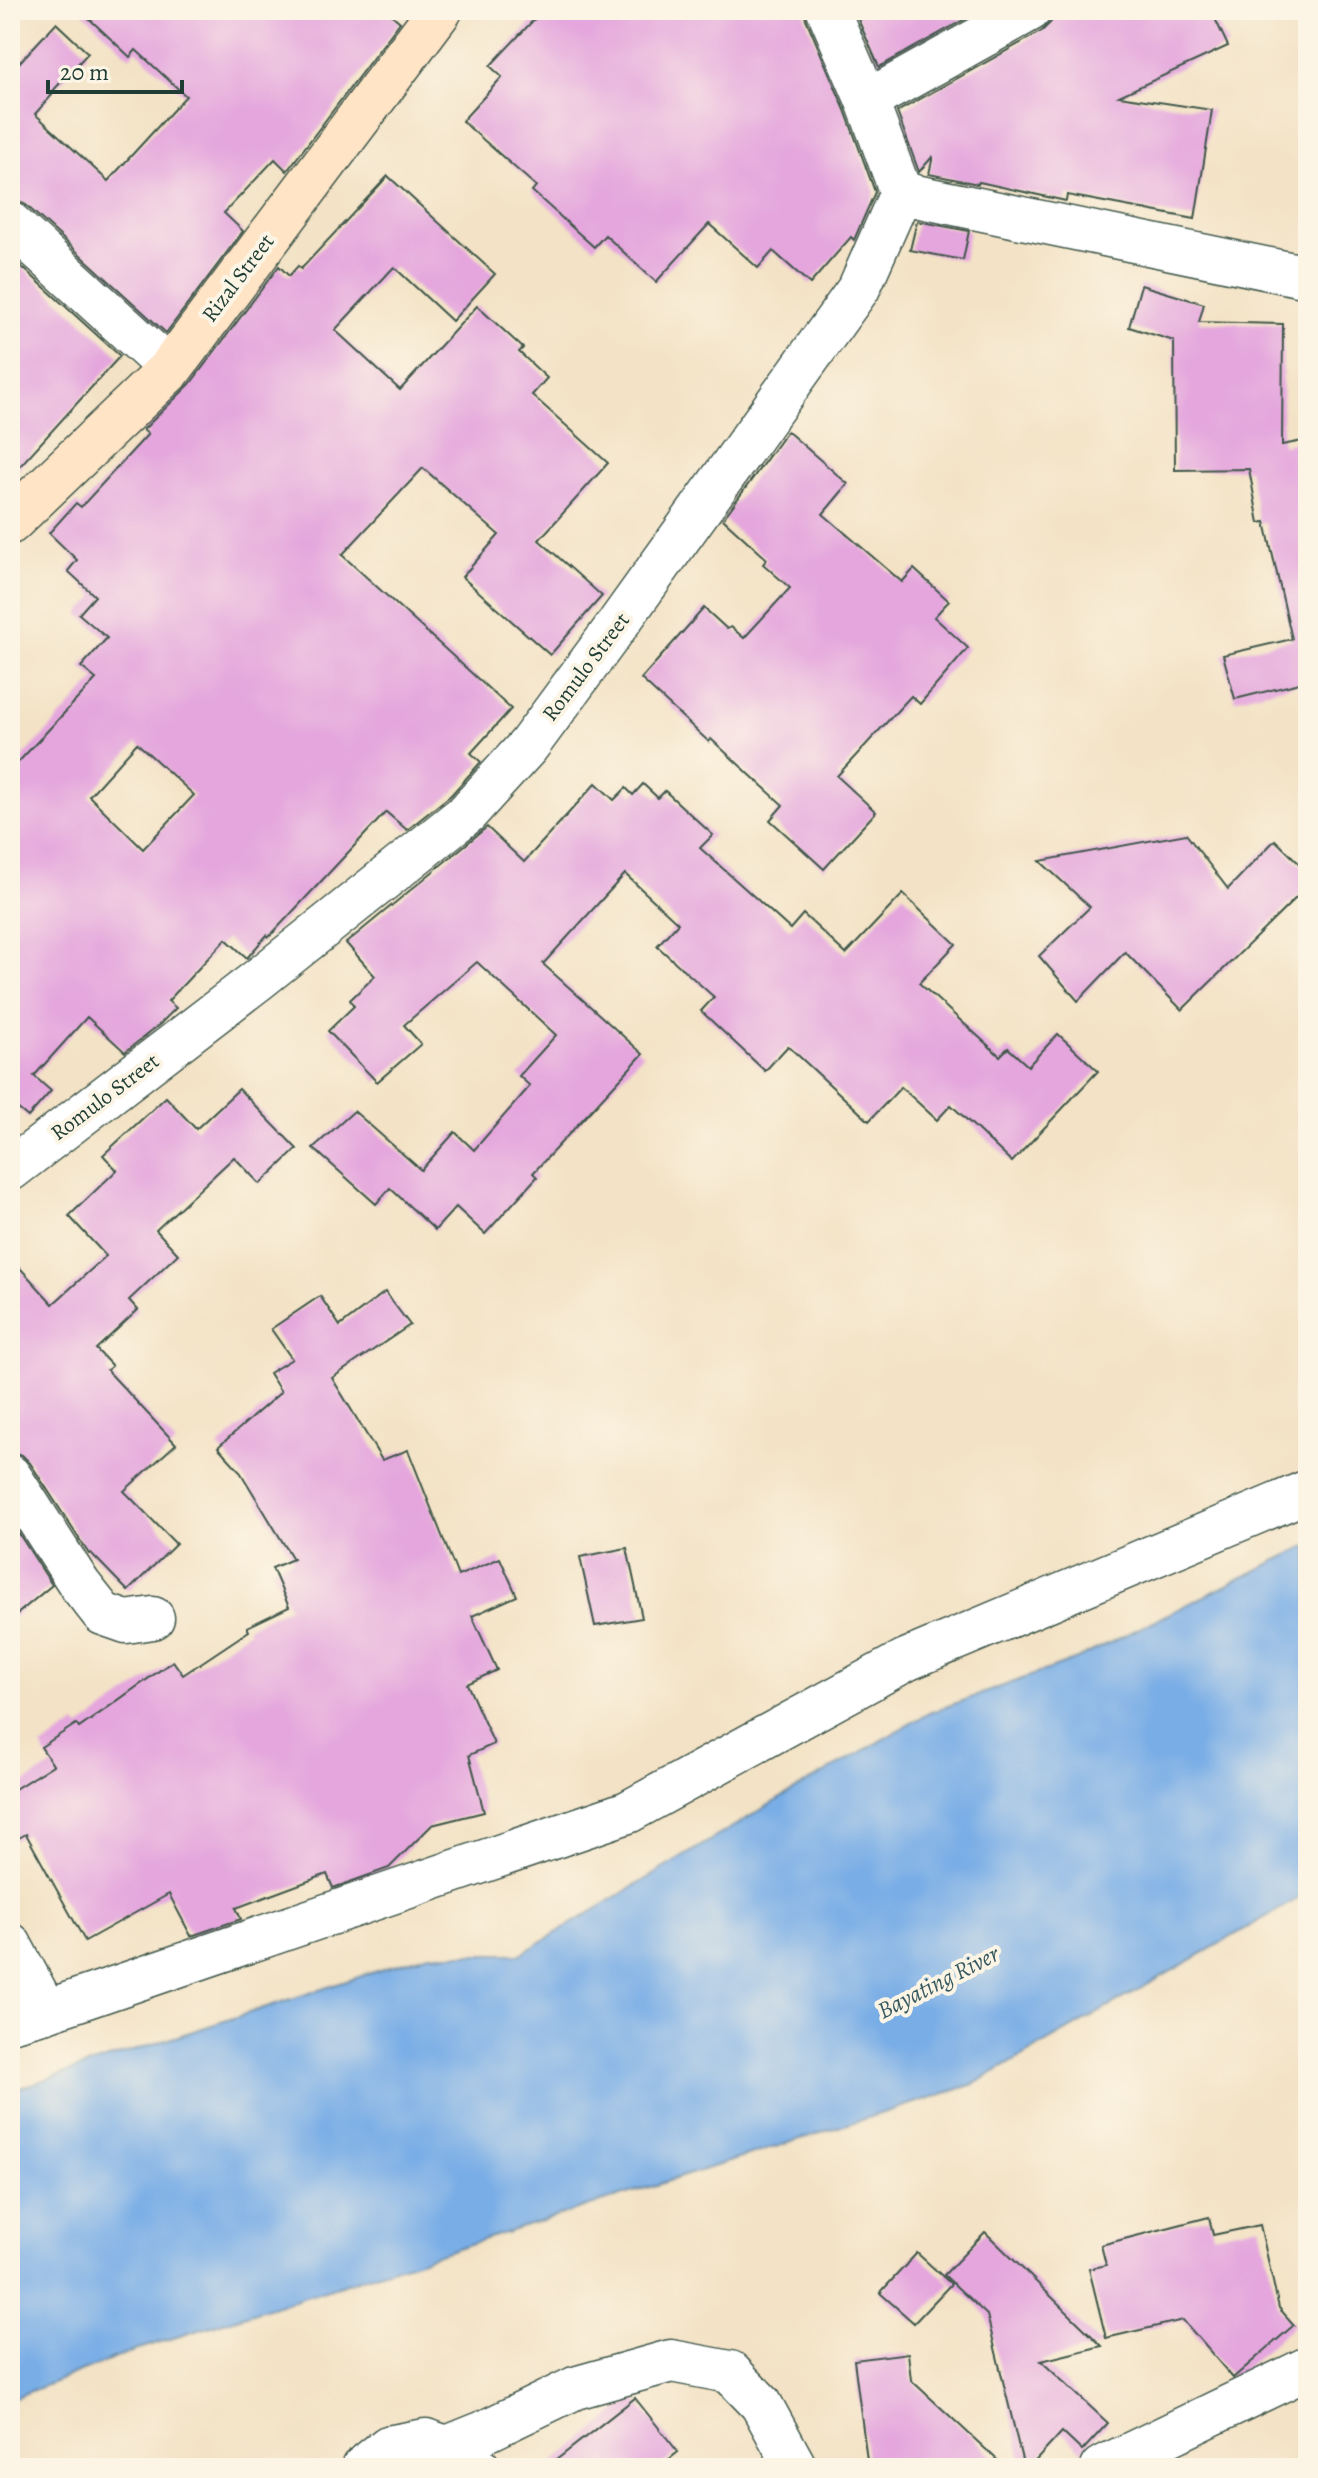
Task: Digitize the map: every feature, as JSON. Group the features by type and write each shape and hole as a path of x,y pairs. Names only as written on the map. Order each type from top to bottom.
{"street":[{"name":"Rizal Street","path":"10,522 170,369 440,10"},
{"path":"828,10 867,101 901,193 1308,277"},
{"path":"867,101 1030,10"},
{"name":"Romulo Street","path":"10,1170 259,979 467,813 528,746 859,288 901,193"},
{"path":"10,223 170,369"},
{"path":"10,1476 80,1585 103,1614 126,1622 153,1618"},
{"path":"10,1944 28,2016 628,1812 906,1660 1308,1491"},
{"path":"362,2468 388,2447 426,2440 463,2458 484,2432 575,2388 671,2361 730,2372 761,2404 796,2468"},
{"path":"1101,2468 1308,2368"}],"water":[{"name":"Bayating River","path":"1308,1545 1308,1893 974,2084 142,2348 10,2399 10,2091 429,1954 521,1954 929,1713 1077,1659"}],"building":[{"path":"80,10 386,10 400,22 287,171 275,159 224,213 243,231 166,333 26,205 10,200 10,59 17,65 56,23 88,53 35,114 108,181 186,96 136,50 130,57"},
{"path":"543,10 804,10 875,192 854,240 851,237 810,284 773,251 758,268 709,224 656,282 605,235 594,247 532,191 536,186 462,121 502,77 490,66"},
{"path":"854,10 981,10 879,67"},
{"path":"1054,10 1211,10 1228,46 1119,96 1212,110 1195,219 1067,195 1066,201 929,174 933,156 919,172 897,112 1042,31 1051,22"},
{"path":"388,176 495,274 452,321 394,267 335,330 400,390 477,306 523,348 519,352 547,378 532,395 608,463 539,540 602,596 550,655 462,577 499,535 423,468 342,555 511,709 471,753 481,762 451,795 407,830 386,812 247,958 226,939 168,1001 176,1008 125,1052 87,1017 34,1076 51,1091 28,1117 10,1102 10,771 96,679 81,667 107,638 79,614 95,596 68,571 77,560 49,533 76,503 81,507 148,434 143,430 190,384 279,266 289,276 298,266 301,269","holes":["137,743 194,795 143,849 89,796"]},
{"path":"917,221 969,231 963,260 910,250"},
{"path":"10,256 120,356 10,477"},
{"path":"1141,285 1204,304 1199,322 1283,324 1282,445 1308,440 1308,681 1235,699 1223,655 1292,639 1265,522 1259,523 1249,469 1175,470 1174,341 1129,327"},
{"path":"787,431 848,484 823,514 902,582 914,569 949,601 934,617 968,648 920,704 911,696 837,776 876,812 824,869 770,820 783,805 641,679 704,608 727,629 731,627 744,638 790,588 763,564 767,559 723,519"},
{"path":"596,783 614,800 626,788 633,795 643,784 658,798 665,791 713,835 700,848 790,929 803,914 846,954 903,894 956,944 919,983 1000,1056 1008,1048 1028,1066 1058,1034 1098,1071 1012,1162 951,1105 937,1120 901,1087 869,1121 788,1046 765,1071 701,1011 714,997 657,946 678,923 625,874 543,964 643,1054 533,1173 537,1177 485,1234 456,1207 435,1230 390,1188 376,1204 313,1148 354,1111 421,1170 455,1132 474,1150 530,1086 519,1076 556,1035 477,962 404,1025 421,1044 377,1082 328,1031 354,1006 350,1000 375,976 346,943 487,827 524,862"},
{"path":"1186,834 1228,889 1275,840 1308,872 1308,886 1182,1010 1125,952 1078,1001 1039,956 1090,907 1040,861"},
{"path":"239,1089 297,1149 260,1184 234,1157 156,1230 178,1254 129,1300 138,1310 96,1349 112,1366 107,1370 176,1444 124,1491 176,1544 128,1591 89,1554 30,1463 22,1455 10,1452 10,1257 53,1304 106,1256 69,1216 117,1170 103,1155 166,1097 196,1129"},
{"path":"385,1292 410,1325 332,1378 382,1460 408,1450 458,1576 500,1558 517,1596 472,1616 497,1670 467,1684 494,1744 469,1755 484,1812 432,1825 389,1868 333,1888 327,1874 236,1908 241,1919 191,1936 169,1894 85,1941 26,1834 10,1843 10,1792 53,1765 41,1747 76,1724 79,1728 173,1661 183,1675 249,1631 247,1627 289,1607 272,1568 293,1559 239,1470 218,1447 281,1392 269,1373 292,1359 271,1329 320,1296 340,1326"},
{"path":"10,1520 52,1585 10,1620"},
{"path":"627,1548 642,1618 595,1626 580,1557"},
{"path":"1209,2217 1213,2235 1260,2225 1279,2308 1294,2325 1233,2378 1183,2320 1106,2338 1089,2269 1106,2265 1101,2245"},
{"path":"985,2232 1102,2346 1041,2361 1108,2423 1082,2451 1062,2432 1029,2468 1024,2468 987,2315 944,2275"},
{"path":"917,2253 951,2284 914,2323 880,2293"},
{"path":"908,2353 911,2380 1006,2468 868,2468 854,2360"},
{"path":"635,2398 678,2452 658,2468 546,2468"}]}
